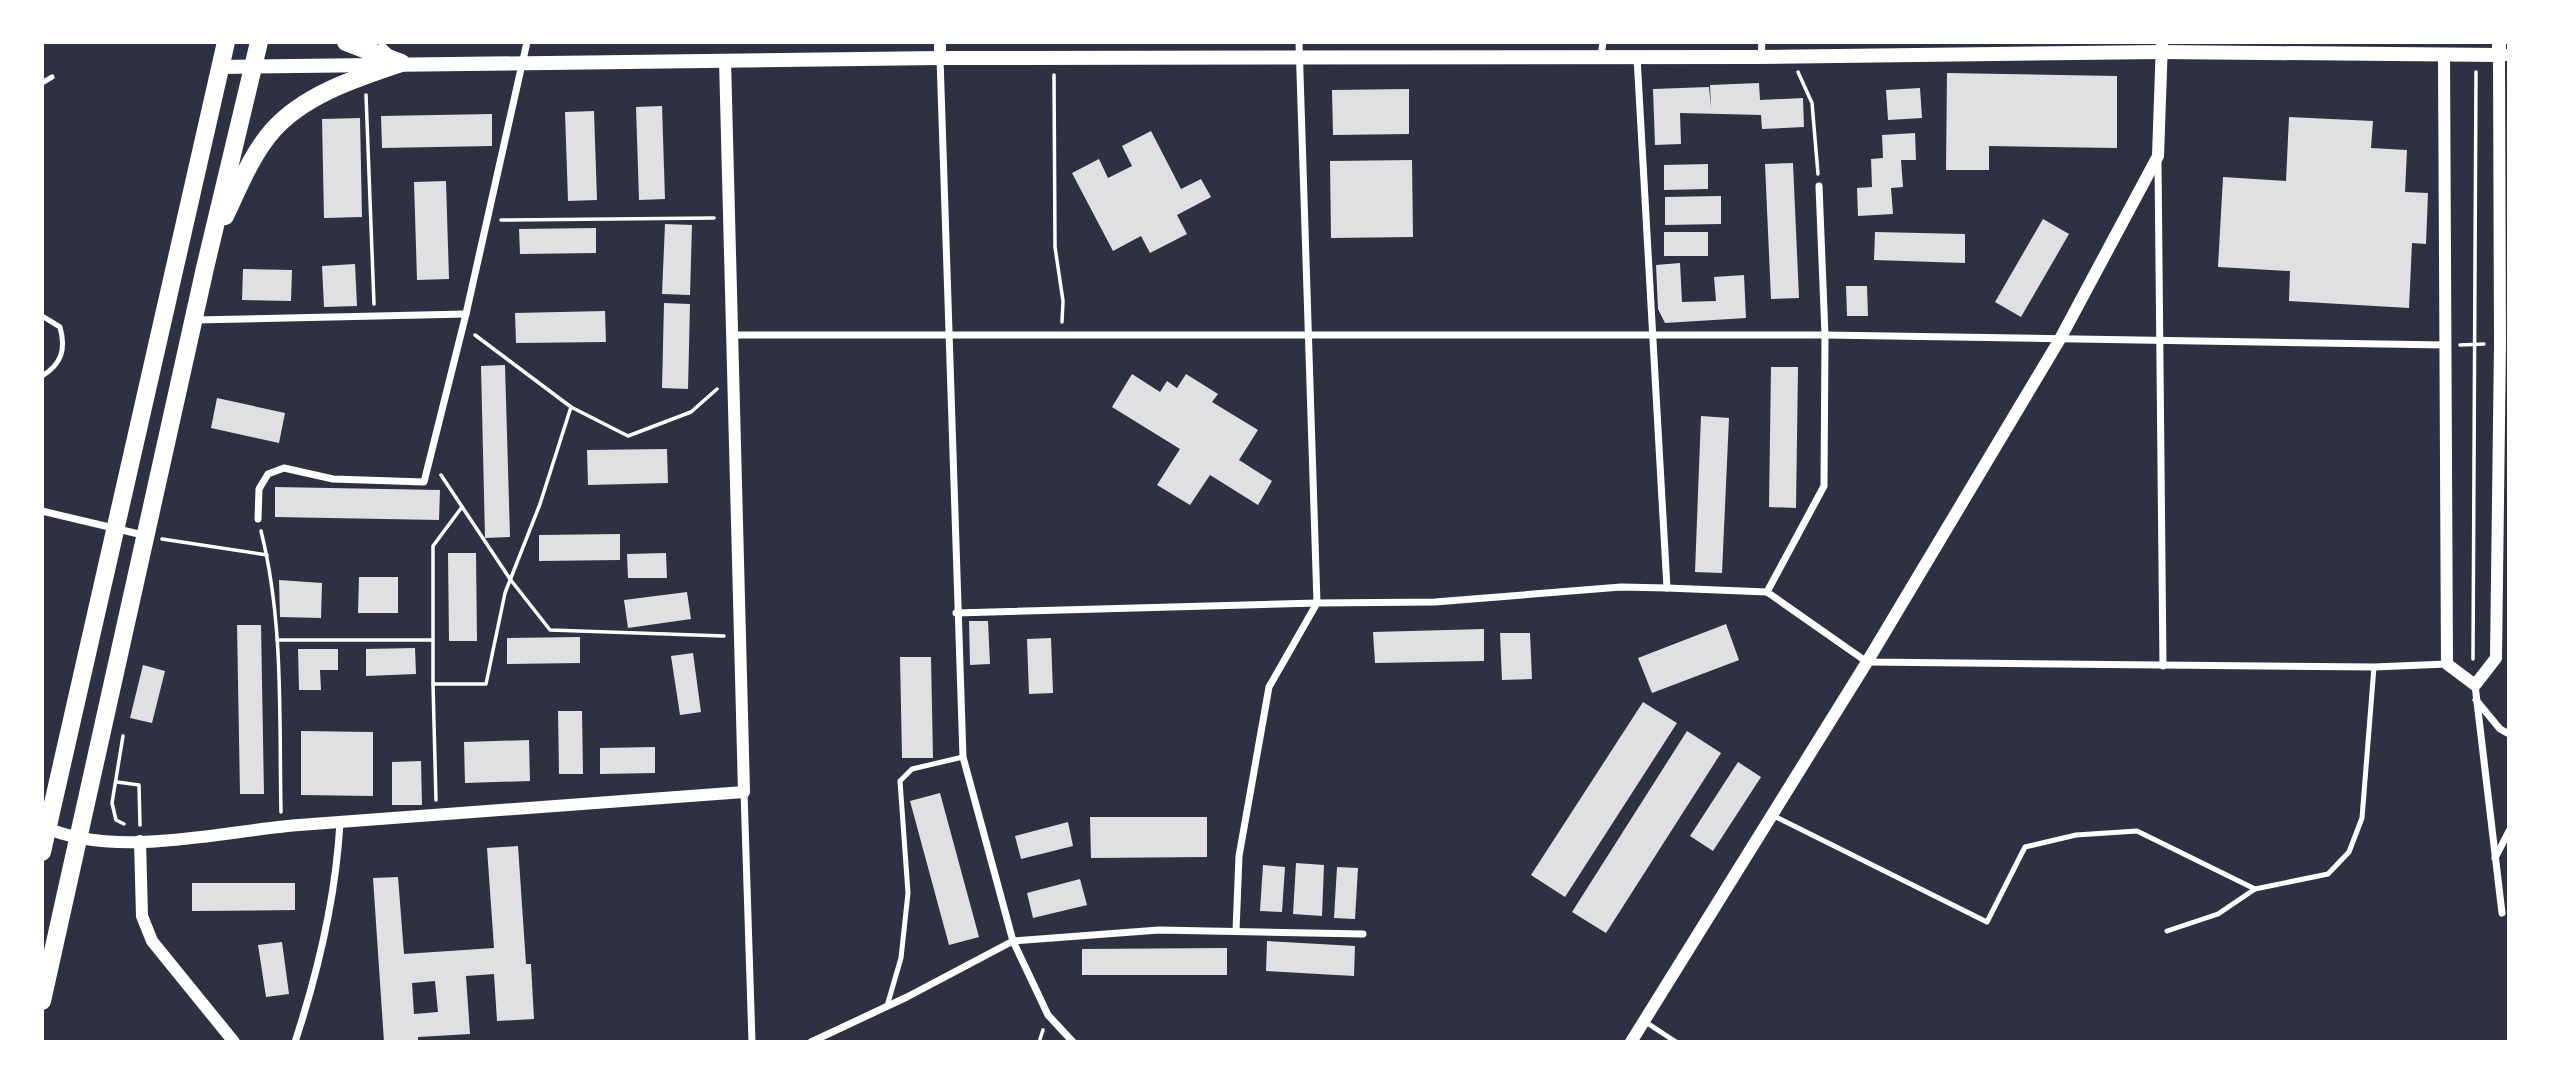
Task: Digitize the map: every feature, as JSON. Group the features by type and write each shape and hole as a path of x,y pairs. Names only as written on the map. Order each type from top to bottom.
{"main road":[{"path":"42,852 45,828 226,42"},
{"path":"42,1001 205,268 259,42"},
{"path":"346,42 401,63"},
{"path":"220,67 940,58 1300,57 1602,49 1637,57 1762,49 1791,56 2162,47 2444,49 2477,55 2502,51"},
{"path":"205,268 218,231 251,160 273,130 297,110 339,85 401,63"}],"street":[{"path":"258,519 258,489 268,474 284,468 333,479 424,482 467,314 527,42"},
{"path":"940,42 956,613 963,757 1013,941 1048,1015 1073,1042"},
{"path":"1236,931 1239,856 1269,687 1317,603 1299,42"},
{"path":"2162,47 2158,156 2157,341 2163,666"},
{"path":"2444,49 2447,664 2475,691 2500,730 2509,734"},
{"path":"2502,51 2505,344 2496,658 2475,691 2502,913"},
{"path":"1637,57 1667,588"},
{"path":"725,60 752,1042"},
{"path":"1631,1042 1867,662 2060,339 2158,156"},
{"path":"1767,592 1824,486 1825,335 1819,186"},
{"path":"194,320 467,314"},
{"path":"734,335 1825,335 2446,345"},
{"path":"42,511 147,536"},
{"path":"956,613 1435,602 1621,587 1667,588 1767,592 1867,662 2374,667 2447,664"},
{"path":"45,828 106,841 140,841 282,826 744,792"},
{"path":"295,1042 312,991 338,852 340,822"},
{"path":"2495,858 2509,831"},
{"path":"140,841 142,916 152,941 234,1042"},
{"path":"811,1042 1013,941 1111,932 1363,934"}],"lane":[{"path":"380,42 401,63"},
{"path":"42,83 52,77"},
{"path":"42,316 60,327 64,342 60,361 42,376"},
{"path":"2167,931 2218,914 2255,889 2328,874 2349,852 2362,818 2374,667"},
{"path":"887,1006 901,958 908,893 900,781 912,769 963,757"},
{"path":"1772,815 1987,922 2025,847 2076,835 2137,831 2197,858 2255,889"},
{"path":"1644,1021 1676,1042"}],"path":[{"path":"2475,691 2473,345 2477,55"},
{"path":"1791,56 1812,103 1819,186"},
{"path":"1054,58 1055,247 1063,301 1062,335"},
{"path":"365,76 374,316"},
{"path":"487,220 730,218"},
{"path":"463,327 571,407 628,436 691,412 734,373"},
{"path":"2446,345 2505,344"},
{"path":"433,684 486,684 510,579 540,504 571,407"},
{"path":"430,459 510,579 550,629 740,637"},
{"path":"437,815 433,546 462,506"},
{"path":"258,519 267,555 277,640 282,826"},
{"path":"159,552 160,539 267,555"},
{"path":"277,640 433,640"},
{"path":"124,731 113,813 116,820 140,827"},
{"path":"125,783 139,785 140,841"}],"building":[{"path":"1947,73 2117,76 2117,148 1989,146 1989,170 1946,170"},
{"path":"1759,83 1760,100 1803,98 1804,127 1762,129 1761,115 1680,113 1681,144 1655,145 1653,89 1709,87 1711,108 1710,85"},
{"path":"1920,88 1922,118 1888,120 1886,90"},
{"path":"1409,89 1409,134 1333,135 1332,90"},
{"path":"662,106 665,199 639,200 636,107"},
{"path":"594,111 597,200 568,201 565,112"},
{"path":"492,114 492,146 382,148 381,116"},
{"path":"2289,117 2373,121 2371,148 2407,150 2405,192 2428,193 2426,244 2412,243 2409,308 2289,301 2290,271 2218,267 2223,177 2286,181"},
{"path":"360,118 362,217 324,218 322,119"},
{"path":"1151,131 1181,189 1201,179 1211,197 1177,215 1187,234 1150,253 1141,236 1113,251 1072,173 1099,159 1108,178 1132,166 1122,146"},
{"path":"1915,133 1916,160 1901,160 1903,187 1891,188 1893,214 1858,216 1857,188 1872,187 1871,159 1883,158 1882,135"},
{"path":"1412,160 1413,237 1331,238 1330,161"},
{"path":"1793,163 1799,298 1771,299 1765,164"},
{"path":"1708,164 1708,189 1664,190 1664,165"},
{"path":"446,181 449,279 417,280 414,182"},
{"path":"1721,196 1721,224 1665,225 1665,197"},
{"path":"2043,219 2069,234 2021,317 1995,302"},
{"path":"665,224 692,225 690,295 662,294"},
{"path":"596,228 596,253 520,254 519,229"},
{"path":"1664,232 1708,232 1708,256 1664,256"},
{"path":"1875,232 1965,234 1965,263 1874,260"},
{"path":"1680,263 1682,302 1716,301 1714,277 1744,275 1746,318 1665,323 1658,309 1656,265"},
{"path":"355,264 357,306 324,307 322,266"},
{"path":"243,269 292,270 291,301 242,300"},
{"path":"1846,286 1867,286 1868,316 1847,316"},
{"path":"664,303 690,304 688,389 662,388"},
{"path":"605,311 606,342 516,343 515,313"},
{"path":"505,365 510,537 485,538 481,366"},
{"path":"1771,367 1798,367 1796,508 1769,507"},
{"path":"1132,374 1160,392 1167,381 1177,388 1186,374 1218,394 1212,402 1258,430 1239,460 1272,481 1258,505 1210,475 1190,505 1157,485 1180,449 1112,407"},
{"path":"217,398 285,413 279,443 211,428"},
{"path":"1701,416 1729,418 1722,573 1695,572"},
{"path":"667,449 668,483 588,485 587,450"},
{"path":"275,487 440,490 439,520 275,517"},
{"path":"620,534 620,560 539,561 539,535"},
{"path":"448,553 476,553 477,641 449,641"},
{"path":"666,553 667,578 628,578 627,554"},
{"path":"359,577 398,577 398,613 358,613"},
{"path":"279,580 322,583 321,618 280,617"},
{"path":"687,592 691,619 628,628 624,600"},
{"path":"969,621 988,621 990,664 970,665"},
{"path":"1726,624 1739,660 1652,693 1638,658"},
{"path":"237,625 261,625 264,794 240,794"},
{"path":"1484,629 1484,661 1375,663 1373,632"},
{"path":"1500,633 1530,633 1532,679 1502,680"},
{"path":"580,637 580,663 507,664 507,638"},
{"path":"1051,638 1053,693 1029,694 1027,639"},
{"path":"415,648 416,674 366,676 366,649"},
{"path":"298,649 338,649 338,670 320,670 321,690 299,690"},
{"path":"693,653 701,712 680,715 671,656"},
{"path":"900,657 931,657 933,758 902,758"},
{"path":"143,665 165,671 152,723 130,718"},
{"path":"1643,702 1677,723 1565,897 1531,875"},
{"path":"558,711 582,711 583,774 559,774"},
{"path":"301,731 373,732 373,796 301,795"},
{"path":"1687,731 1721,753 1606,933 1572,912"},
{"path":"529,740 530,781 465,783 464,742"},
{"path":"655,747 655,773 600,774 600,748"},
{"path":"421,761 422,805 392,805 392,762"},
{"path":"1738,762 1761,777 1713,851 1690,836"},
{"path":"940,793 979,937 949,945 910,801"},
{"path":"1090,817 1207,817 1207,857 1091,858"},
{"path":"1068,822 1073,846 1021,859 1015,836"},
{"path":"518,846 526,964 531,964 534,1019 497,1021 494,974 466,976 470,1034 418,1037 418,1042 384,1042 373,878 398,877 404,954 494,948 487,848","holes":["435,981 438,1012 414,1014 412,983"]},
{"path":"1296,863 1324,865 1322,916 1293,914"},
{"path":"1263,865 1285,867 1282,912 1260,911"},
{"path":"1337,867 1358,868 1355,919 1334,918"},
{"path":"1080,879 1087,905 1033,918 1027,893"},
{"path":"192,883 295,883 295,910 192,911"},
{"path":"1267,941 1355,946 1354,976 1266,971"},
{"path":"282,942 289,994 266,997 258,945"},
{"path":"1227,948 1227,975 1082,975 1082,949"}]}
